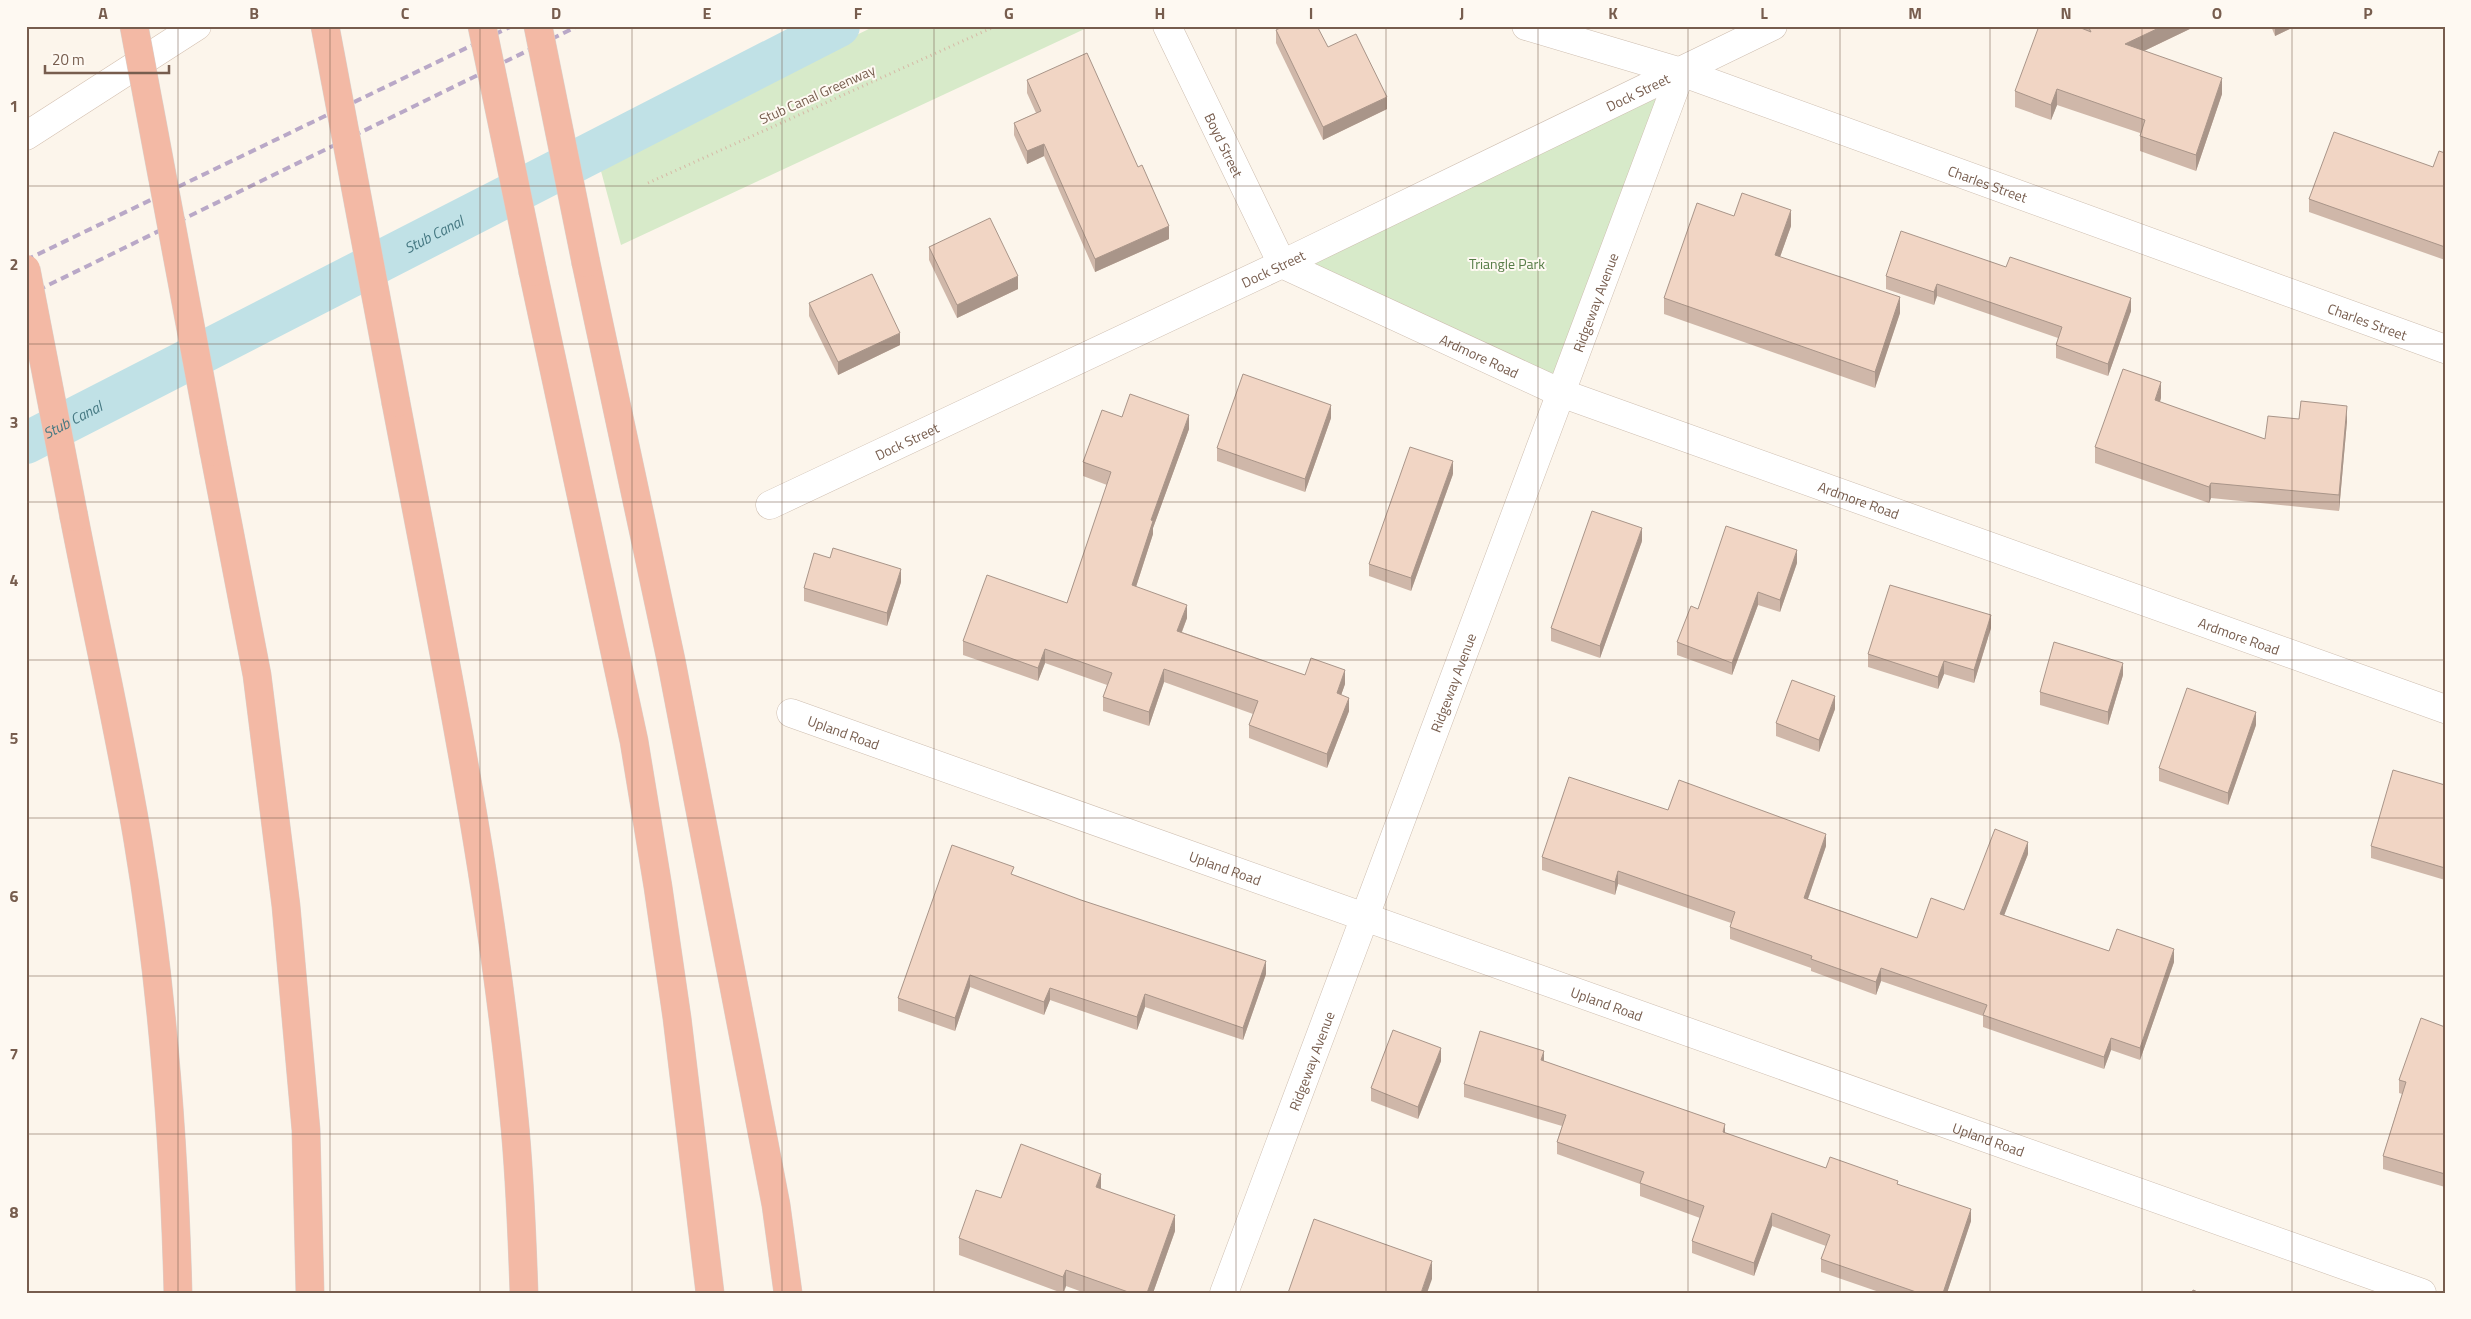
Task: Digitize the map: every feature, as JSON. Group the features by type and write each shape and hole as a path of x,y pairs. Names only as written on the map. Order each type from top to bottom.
{"highway":[{"path":"134,26 257,675 286,906 306,1130 310,1293"},
{"path":"325,26 466,776 500,995 515,1118 524,1293"},
{"path":"482,26 634,741 677,1018 710,1293"},
{"path":"538,26 586,263 671,660 776,1205 788,1293"},
{"path":"26,269 138,842 168,1085 176,1199 178,1293"}],"street":[{"path":"26,136 197,26"},
{"name":"Boyd Street","path":"1167,26 1282,264"},
{"name":"Charles Street","path":"1526,26 1681,72 2445,350"},
{"name":"Dock Street","path":"770,505 1282,264 1773,26"},
{"name":"Ridgeway Avenue","path":"1224,1293 1681,72"},
{"name":"Ardmore Road","path":"1282,264 1561,394 2445,709"},
{"name":"Upland Road","path":"791,713 2422,1293"}],"path":[{"name":"Stub Canal Greenway","path":"648,183 996,26"}],"green space":[{"path":"875,26 1091,26 621,245 598,160"},
{"name":"Triangle Park","path":"1681,72 1561,393 1282,264"}],"building":[{"path":"1284,26 1317,26 1328,47 1356,34 1387,97 1323,127 1276,30"},
{"path":"2039,26 2076,26 2091,32 2088,26 2163,26 2125,44 2222,78 2196,155 2140,136 2145,120 2057,89 2051,105 2015,91"},
{"path":"1087,53 1138,167 1142,165 1169,226 1095,259 1044,144 1027,151 1014,123 1041,111 1027,80"},
{"path":"2334,132 2433,167 2439,151 2445,153 2445,247 2309,199"},
{"path":"1742,193 1791,210 1775,255 1900,297 1875,372 1664,298 1697,203 1734,216"},
{"path":"990,218 1018,276 957,305 929,247"},
{"path":"1901,231 2006,267 2010,257 2131,298 2108,364 2056,345 2062,327 1937,284 1934,292 1886,276"},
{"path":"872,274 900,333 838,362 809,303"},
{"path":"2123,369 2161,382 2155,400 2265,439 2268,416 2299,419 2301,401 2347,406 2339,495 2211,483 2209,487 2095,447"},
{"path":"1243,374 1331,405 1305,479 1217,448"},
{"path":"1130,394 1189,415 1151,520 1153,521 1132,585 1187,605 1177,631 1305,675 1311,658 1345,670 1337,693 1349,698 1327,754 1249,725 1258,701 1164,669 1149,712 1103,697 1112,673 1045,649 1038,668 963,641 987,575 1067,603 1111,472 1083,462 1102,410 1122,417"},
{"path":"1410,447 1453,461 1411,578 1369,564"},
{"path":"1592,511 1642,528 1600,646 1551,628"},
{"path":"1726,526 1797,550 1780,600 1758,592 1732,663 1677,642 1691,606 1698,609"},
{"path":"833,548 901,569 887,613 804,588 814,553 830,558"},
{"path":"1890,585 1991,615 1974,670 1944,661 1938,677 1868,654"},
{"path":"2054,642 2123,663 2108,712 2040,692"},
{"path":"1792,680 1835,696 1819,740 1776,723"},
{"path":"2187,688 2256,712 2228,793 2159,768"},
{"path":"2393,770 2445,785 2445,868 2371,846"},
{"path":"1569,777 1668,810 1679,780 1826,834 1804,898 1917,938 1931,898 1964,910 1995,829 2028,842 2000,914 2109,951 2117,929 2174,949 2140,1048 2111,1038 2104,1057 1983,1015 1987,1005 1881,968 1876,982 1811,959 1812,956 1730,927 1735,912 1618,871 1615,882 1542,857"},
{"path":"952,845 1014,867 1011,874 1081,900 1266,961 1243,1028 1145,994 1137,1017 1050,988 1044,1002 970,975 955,1018 898,998"},
{"path":"2421,1018 2445,1027 2445,1174 2383,1156 2406,1082 2399,1080"},
{"path":"1393,1030 1441,1048 1418,1107 1371,1088"},
{"path":"1480,1031 1544,1051 1541,1060 1725,1124 1723,1132 1826,1168 1830,1157 1898,1181 1897,1184 1971,1209 1943,1293 1919,1293 1821,1259 1830,1235 1772,1213 1754,1263 1692,1241 1704,1206 1640,1183 1644,1172 1557,1142 1566,1115 1464,1084"},
{"path":"1021,1144 1101,1174 1096,1187 1175,1215 1147,1293 1131,1293 1066,1270 1063,1277 959,1238 976,1190 1001,1198"},
{"path":"1314,1219 1432,1261 1421,1293 1288,1293"}],"waterway":[{"name":"Stub Canal","path":"26,443 839,26"}],"railway":[{"path":"26,260 512,26"},
{"path":"26,296 578,26"}]}
